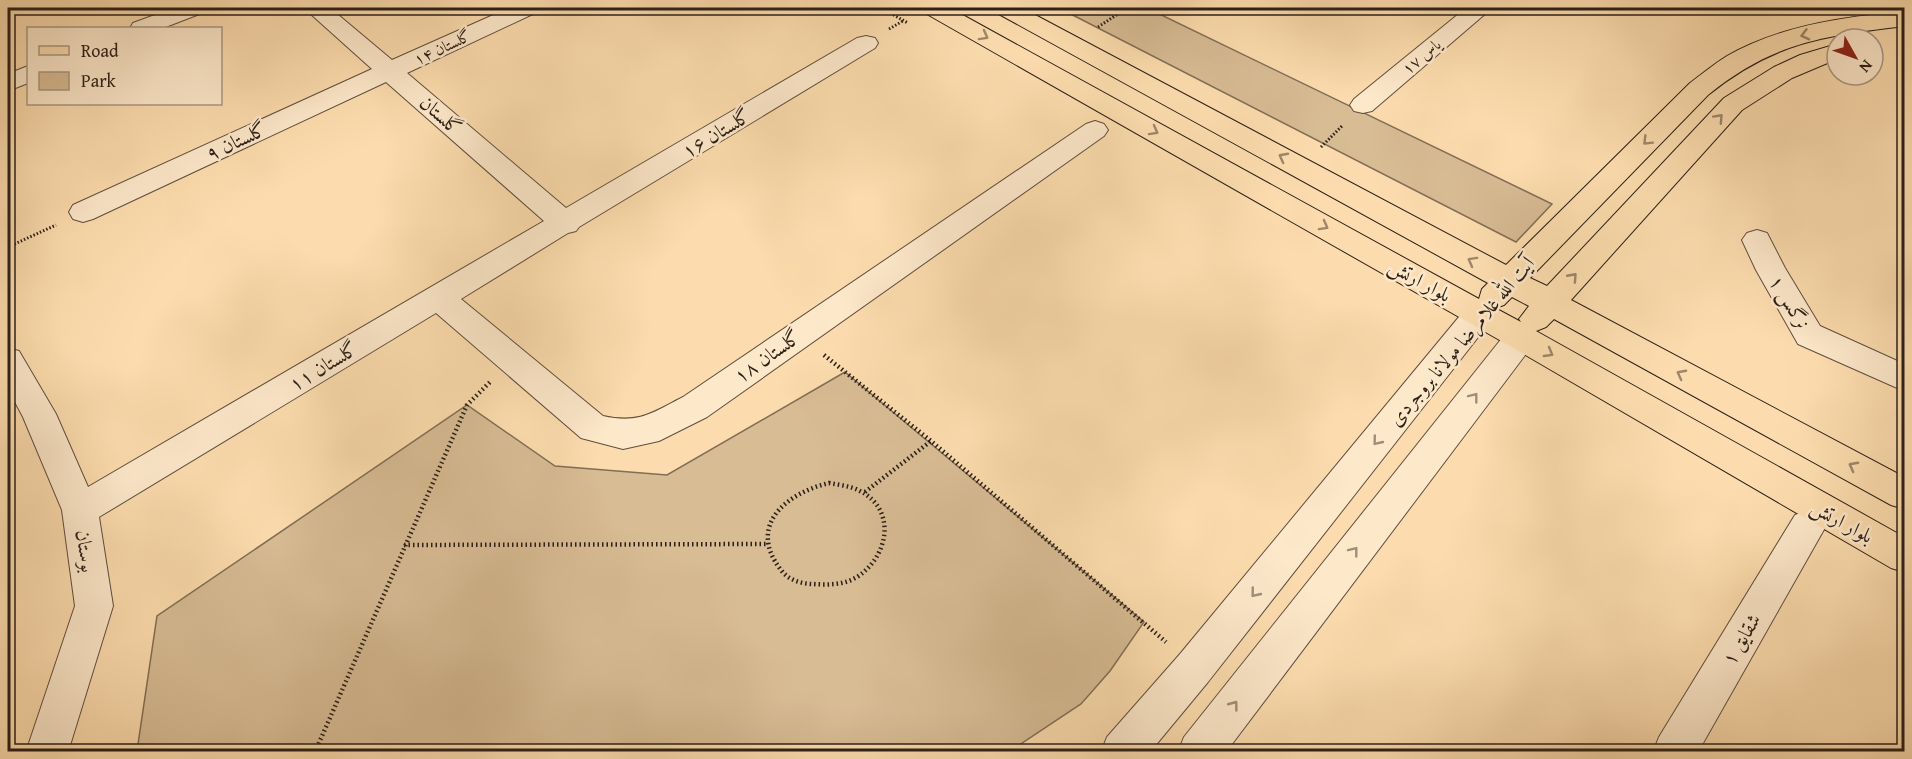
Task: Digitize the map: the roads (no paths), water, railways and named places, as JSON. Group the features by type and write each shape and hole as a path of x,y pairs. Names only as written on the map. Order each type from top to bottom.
{"main road":[{"name":"بلوار ارتش","path":"933,8 1521,337 1905,556"},
{"path":"1005,8 1905,494"},
{"name":"آیت الله غلامرضا مولانا بروجردی","path":"1479,314 1508,281 1699,89 1729,65 1762,49 1814,32 1905,19"},
{"path":"1885,42 1905,39"},
{"path":"1521,337 1549,303 1733,104 1757,86 1785,70 1825,55"}],"street":[{"path":"145,27 194,8"},
{"name":"گلستان","path":"316,8 566,224"},
{"name":"گلستان ۱۴","path":"390,71 528,8"},
{"name":"یاس ۱۷","path":"1363,105 1480,8"},
{"name":"گلستان ۱۶","path":"566,224 866,43"},
{"name":"گلستان ۹","path":"83,212 390,71"},
{"path":"8,83 27,74"},
{"name":"گلستان ۱۸","path":"438,297 593,428 623,435 647,431 695,407 1095,130"},
{"name":"گلستان ۱۱","path":"80,510 438,297 566,224"},
{"name":"نرگس ۱","path":"1757,240 1771,270 1809,335 1905,378"},
{"name":"آیت الله غلامرضا مولانا بروجردی","path":"1122,752 1194,668 1479,314"},
{"path":"1199,752 1521,337"},
{"name":"بوستان","path":"8,360 39,414 80,510 94,606 47,752"},
{"name":"شقایق ۱","path":"1674,752 1808,526"}]}
